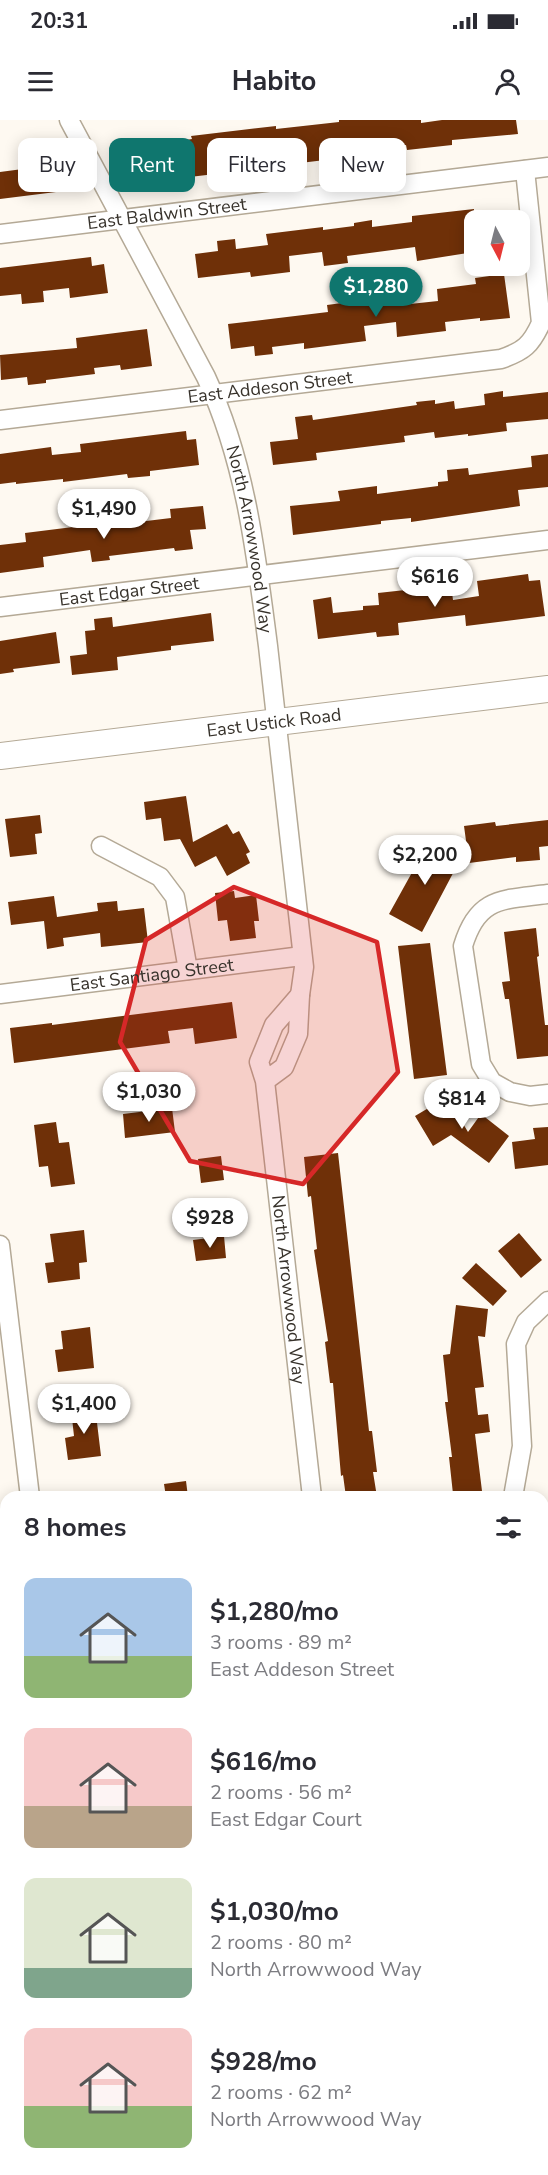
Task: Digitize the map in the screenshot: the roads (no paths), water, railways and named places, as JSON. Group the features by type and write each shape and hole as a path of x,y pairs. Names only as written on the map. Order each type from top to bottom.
{"main road":[{"name":"East Ustick Road","path":"0,756 548,689"}],"street":[{"name":"North Arrowwood Way","path":"69,120 124,219 214,394 236,457 245,493 259,575 304,967 298,1034 284,1067 265,1081"},
{"name":"East Baldwin Street","path":"0,234 548,167"},
{"name":"East Addeson Street","path":"0,420 501,359 519,353 533,340 541,323 525,170"},
{"name":"East Edgar Street","path":"0,607 548,540"},
{"path":"101,846 160,877 175,897 188,970"},
{"path":"548,894 501,900 480,912 469,927 463,946 481,1064 492,1082 510,1092 530,1096 548,1094"},
{"name":"East Santiago Street","path":"0,994 303,956"},
{"name":"North Arrowwood Way","path":"300,995 273,1025 260,1062 265,1081 311,1491"},
{"path":"0,1245 29,1491"},
{"path":"514,1491 522,1446 516,1344 526,1322 548,1301"}]}
